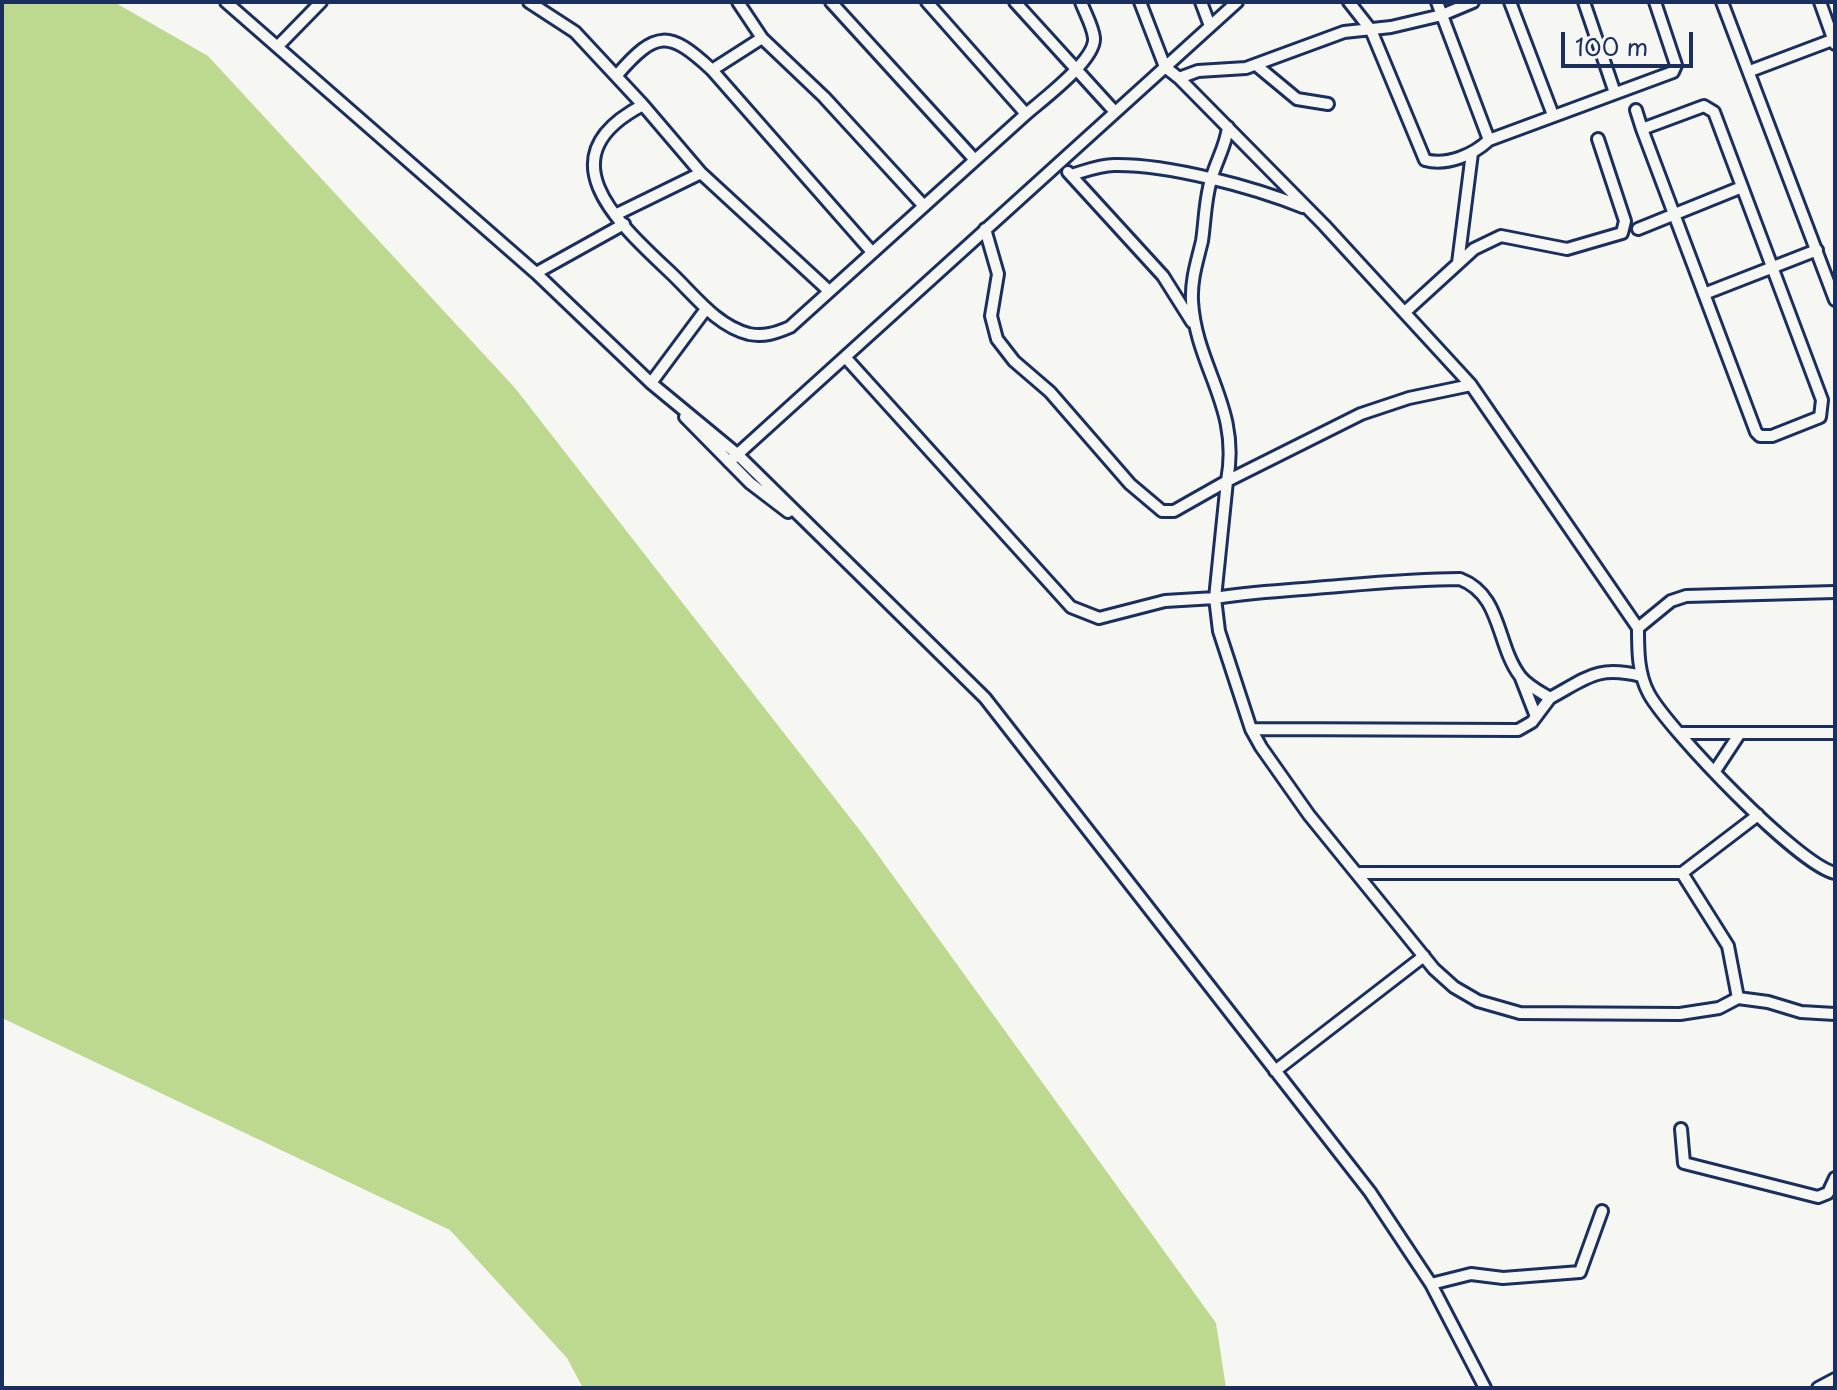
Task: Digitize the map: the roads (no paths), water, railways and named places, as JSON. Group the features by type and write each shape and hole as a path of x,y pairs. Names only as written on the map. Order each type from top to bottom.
{"street":[{"path":"279,45 321,2"},
{"path":"529,2 575,32 617,75 701,173 829,291"},
{"path":"738,2 762,38 824,97 923,205"},
{"path":"831,2 975,160"},
{"path":"927,2 1026,114"},
{"path":"1015,2 1115,112"},
{"path":"643,105 610,125 597,147 595,178 615,215 706,309 735,329 763,336 790,327 1076,70 1094,42 1081,2"},
{"path":"1140,2 1165,67 1309,210 1471,385 1638,628 1641,676 1659,709 1758,815 1814,864 1835,873"},
{"path":"1201,2 1210,26"},
{"path":"733,458 1237,2"},
{"path":"1349,2 1371,30 1425,160 1439,162 1472,153 1489,140 1673,72 1676,65 1655,2"},
{"path":"1437,2 1489,140"},
{"path":"1179,78 1198,71 1230,71 1256,65 1344,32 1371,30 1442,15 1473,2"},
{"path":"1510,2 1553,115"},
{"path":"1584,2 1615,93"},
{"path":"1722,2 1835,300"},
{"path":"1750,71 1835,41 1820,2"},
{"path":"228,3 536,273 651,383 722,440 733,458 755,471 808,527"},
{"path":"712,70 762,38"},
{"path":"617,75 639,51 663,39 677,41 712,70 871,251"},
{"path":"1256,65 1297,99 1328,104"},
{"path":"1636,110 1642,129 1756,432 1760,436 1772,436 1820,417 1823,408 1773,267 1709,107 1697,107 1642,129"},
{"path":"1195,327 1191,279 1211,180 1226,143 1228,127"},
{"path":"1405,312 1474,249 1501,236 1567,249 1622,233 1625,221 1598,139"},
{"path":"1458,263 1472,153"},
{"path":"1059,163 1163,276 1195,327 1228,419 1231,439 1215,598 1219,631 1251,729 1272,766 1424,956 1454,987 1478,1001 1520,1013 1680,1014 1719,1008 1738,998 1768,1002 1801,1012 1835,1014"},
{"path":"1071,175 1112,165 1142,166 1275,196 1309,210"},
{"path":"615,215 701,173"},
{"path":"1638,229 1742,187"},
{"path":"536,273 624,224"},
{"path":"985,229 998,274 991,316 997,339 1014,361 1050,392 1130,484 1157,508 1168,513 1361,414 1409,398 1471,385"},
{"path":"1704,294 1817,250"},
{"path":"651,383 706,309"},
{"path":"845,357 1071,607 1099,618 1165,601 1215,598 1243,592 1293,590 1370,580 1460,579 1472,584 1485,596 1535,714"},
{"path":"671,400 985,698 1370,1192 1431,1284 1485,1388"},
{"path":"722,440 751,441"},
{"path":"751,441 751,461 755,471"},
{"path":"1638,628 1671,601 1686,596 1835,592"},
{"path":"1251,729 1518,730 1532,722 1550,698 1582,679 1608,670 1641,676"},
{"path":"1521,677 1550,698"},
{"path":"1680,733 1835,733"},
{"path":"1715,771 1740,733"},
{"path":"1360,873 1682,873 1758,815"},
{"path":"1682,873 1728,946 1738,998"},
{"path":"1275,1071 1424,956"},
{"path":"1681,1129 1684,1163 1708,1171 1818,1197 1828,1193 1835,1178"},
{"path":"1431,1284 1471,1274 1503,1278 1580,1272 1602,1211"},
{"path":"1818,1388 1835,1379"}]}
